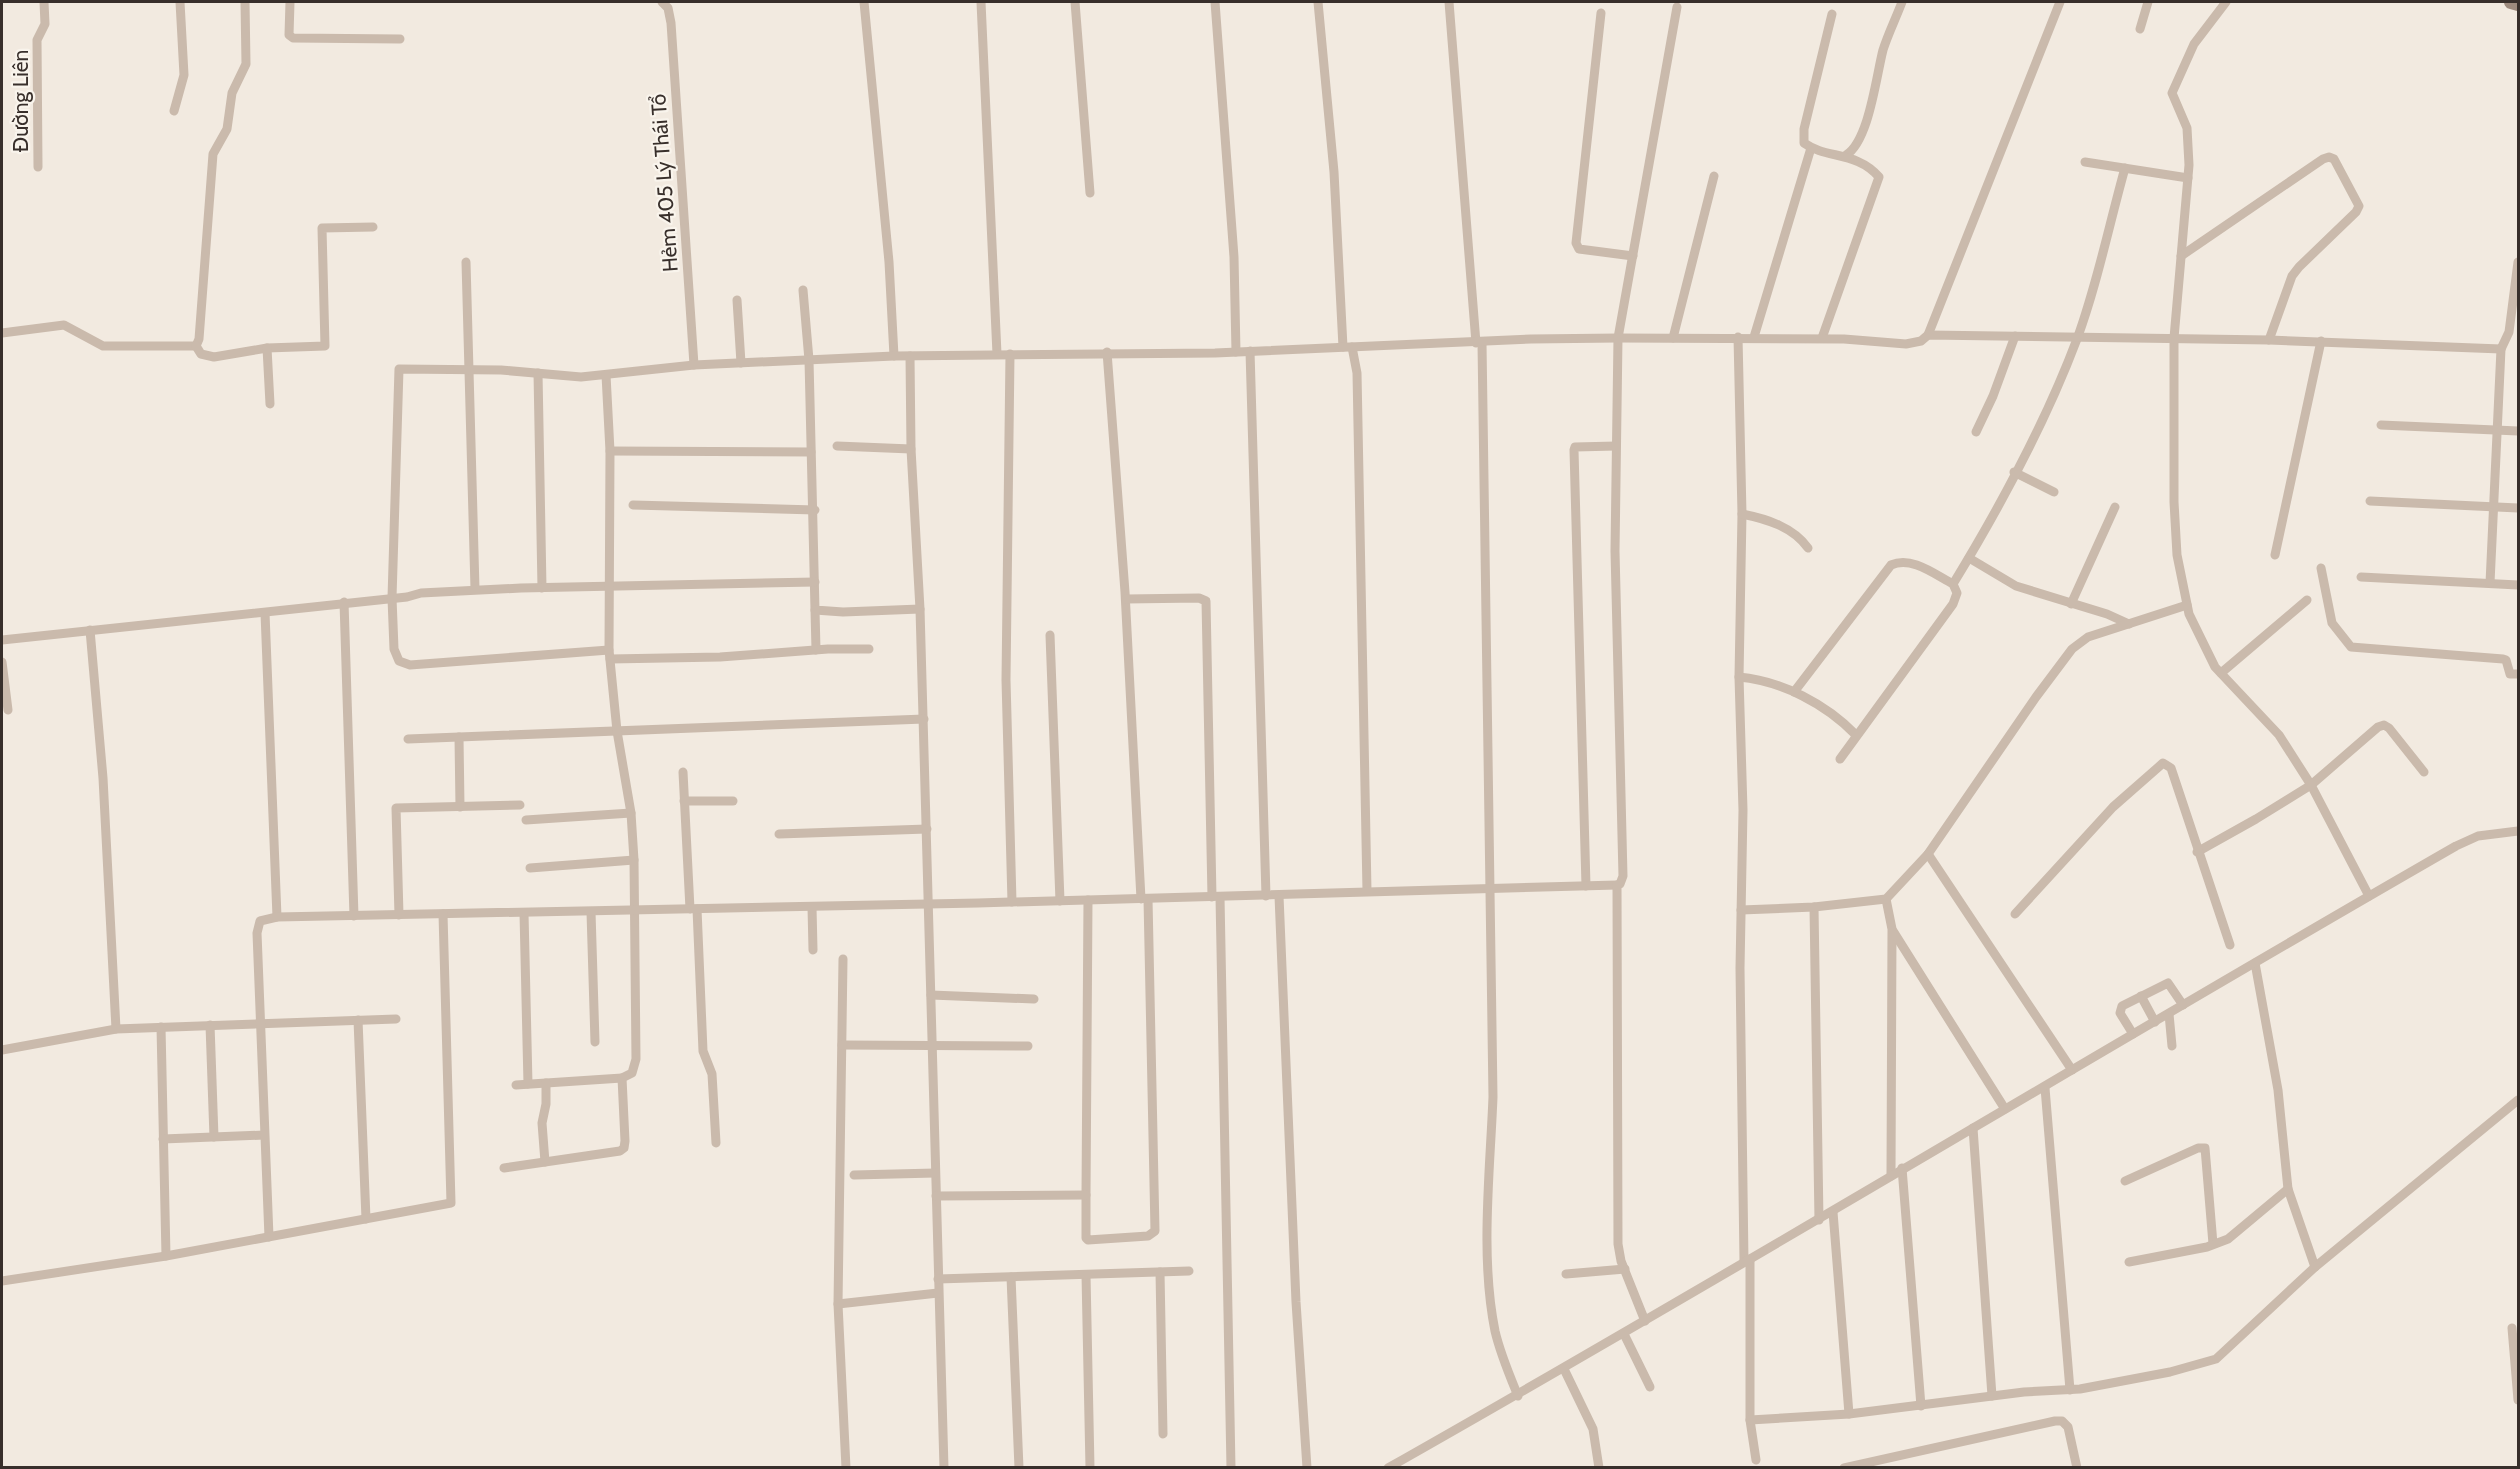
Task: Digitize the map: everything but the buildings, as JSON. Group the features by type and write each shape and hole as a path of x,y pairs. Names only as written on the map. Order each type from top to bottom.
{"main road":[{"path":"2511,2 2518,4"}],"street":[{"name":"Đường Liên","path":"38,167 37,40 45,24 44,2"},
{"path":"174,111 184,75 180,2"},
{"path":"196,346 200,339 213,154 227,129 232,93 246,64 245,2"},
{"path":"290,2 289,35 293,38 400,39"},
{"name":"Hẻm 405 Lý Thái Tổ","path":"662,2 668,8 671,23 694,365"},
{"path":"864,2 889,262 894,356"},
{"path":"981,2 997,354"},
{"path":"1075,2 1090,194"},
{"path":"1215,2 1234,257 1236,352"},
{"path":"1318,2 1348,347 1357,373 1367,891"},
{"path":"1449,2 1479,343 1493,1097 1488,1216 1490,1292 1498,1343 1518,1396"},
{"path":"1846,155 1853,151 1864,128 1884,48 1902,2"},
{"path":"869,649 816,650 720,657 609,654 410,664 399,661 394,649 392,598 399,369 606,375 694,365 894,356 1236,352 1618,338 1822,338 1881,340 1906,344 1921,341 1928,334 2060,2"},
{"path":"2140,28 2148,2"},
{"path":"2226,2 2194,45 2172,93 2187,128 2188,178 2174,338 2174,502 2177,555 2187,605 2206,649 2220,673 2279,735 2311,785 2368,896"},
{"path":"269,1237 257,927 260,921 277,917 1278,896 1367,891 1620,884 1623,876 1615,551 1618,338 1677,7"},
{"path":"1601,13 1576,243 1579,249 1597,254 1633,256"},
{"path":"1822,338 1878,186 1879,177 1846,155 1811,148 1804,143 1804,129 1832,14"},
{"path":"1754,338 1811,148"},
{"path":"2181,256 2323,159 2329,157 2334,159 2359,206 2356,212 2299,267 2269,340"},
{"path":"2085,162 2188,178"},
{"path":"1953,584 1969,558 2053,397 2078,337 2125,168"},
{"path":"1673,338 1714,176"},
{"path":"196,346 201,354 214,357 267,348 325,346 322,228 373,227"},
{"path":"466,262 475,590"},
{"path":"2490,583 2501,349 2510,332 2518,262"},
{"path":"803,290 809,360 815,510 816,650"},
{"path":"738,300 741,363"},
{"path":"2,333 64,325 95,344 104,346 196,346"},
{"path":"1928,334 2321,341 2501,349"},
{"path":"1976,432 1993,396 2015,336"},
{"path":"1738,337 1742,514 1739,677 1743,810 1741,910 1750,1420 1756,1460"},
{"path":"2275,555 2321,341"},
{"path":"267,348 270,404"},
{"path":"1250,351 1266,896"},
{"path":"1088,900 1087,1239 1148,1236 1154,1233 1144,899 1126,599 1107,352"},
{"path":"1010,354 1006,680 1012,902"},
{"path":"910,356 911,449 924,718 944,1467"},
{"path":"538,373 542,588"},
{"path":"516,1085 622,1078 632,1073 636,1059 634,860 631,813 617,731 609,654 610,452 606,375"},
{"path":"2381,425 2518,431"},
{"path":"837,446 911,449"},
{"path":"1586,886 1574,450 1575,447 1616,446"},
{"path":"610,452 811,452"},
{"path":"2014,472 2054,492"},
{"path":"2370,501 2518,508"},
{"path":"633,505 815,510"},
{"path":"2071,604 2115,507"},
{"path":"1742,514 1773,522 1800,537 1808,548"},
{"path":"1969,558 2016,586 2129,624"},
{"path":"1794,692 1891,565 1902,560 1953,584 1957,593 1953,604 1840,759"},
{"path":"2321,568 2332,623 2351,647 2503,659 2506,660 2510,674 2518,674"},
{"path":"2361,577 2518,585"},
{"path":"2,640 265,613 344,602 475,590 815,582"},
{"path":"1126,599 1199,598 1206,601 1231,1467"},
{"path":"2220,673 2307,600"},
{"path":"344,602 354,916"},
{"path":"1741,910 1814,907 1886,900 1928,854 2036,697 2072,649 2088,636 2187,605"},
{"path":"815,610 843,612 920,609"},
{"path":"265,613 277,917"},
{"path":"90,630 103,778 116,1029"},
{"path":"1050,634 1060,901"},
{"path":"2,662 8,710"},
{"path":"1739,677 1776,683 1837,718 1856,735"},
{"path":"408,739 924,718"},
{"path":"2197,852 2311,785 2378,727 2384,725 2424,772"},
{"path":"459,737 460,807"},
{"path":"2015,914 2113,807 2163,762 2171,768 2197,852 2230,945"},
{"path":"683,772 702,1051 712,1074 716,1143"},
{"path":"684,801 733,801"},
{"path":"399,915 396,808 520,805"},
{"path":"526,820 631,813"},
{"path":"779,834 927,829"},
{"path":"1388,1467 1564,1370 1747,1260 1833,1212 1902,1168 2045,1088 2133,1034 2467,840 2491,833 2518,831"},
{"path":"1928,854 2073,1070"},
{"path":"530,868 634,860"},
{"path":"1617,885 1617,1232 1619,1253 1645,1321"},
{"path":"1278,896 1296,1302 1307,1467"},
{"path":"1886,900 1892,929 1892,1176"},
{"path":"812,907 813,950"},
{"path":"1814,907 1819,1220"},
{"path":"591,912 596,1042"},
{"path":"524,913 528,1084"},
{"path":"2,1281 166,1256 451,1203 443,914"},
{"path":"1892,929 2005,1109"},
{"path":"843,958 838,1304 846,1467"},
{"path":"2255,963 2277,1090 2288,1189 2315,1268"},
{"path":"2133,1034 2120,1009 2141,996 2168,983 2183,1005"},
{"path":"931,995 1034,999"},
{"path":"2141,996 2155,1022"},
{"path":"2169,1014 2172,1046"},
{"path":"2,1050 116,1029 396,1019"},
{"path":"358,1020 366,1219"},
{"path":"210,1025 214,1137"},
{"path":"161,1027 166,1256"},
{"path":"842,1045 1028,1046"},
{"path":"504,1168 620,1151 624,1148 622,1078"},
{"path":"544,1162 542,1123 546,1104 546,1083"},
{"path":"2045,1088 2070,1390"},
{"path":"1750,1420 1849,1414 2050,1389 2070,1390 2141,1378 2216,1359 2315,1268 2518,1100"},
{"path":"1973,1128 1992,1396"},
{"path":"163,1139 264,1135"},
{"path":"2125,1181 2198,1148 2205,1148 2213,1245"},
{"path":"1902,1168 1921,1406"},
{"path":"854,1175 935,1173"},
{"path":"2129,1262 2213,1245 2228,1239 2288,1189"},
{"path":"936,1196 1086,1195"},
{"path":"1833,1212 1849,1414"},
{"path":"1566,1274 1625,1269"},
{"path":"938,1280 1189,1271"},
{"path":"1160,1272 1164,1434"},
{"path":"1086,1275 1090,1467"},
{"path":"1011,1277 1019,1467"},
{"path":"838,1304 938,1293"},
{"path":"2512,1328 2518,1378 2518,1401"},
{"path":"1624,1334 1650,1387"},
{"path":"1564,1370 1593,1429 1599,1467"},
{"path":"1844,1467 2062,1421 2068,1427 2077,1467"},
{"path":"1883,1457 1885,1467"}]}
